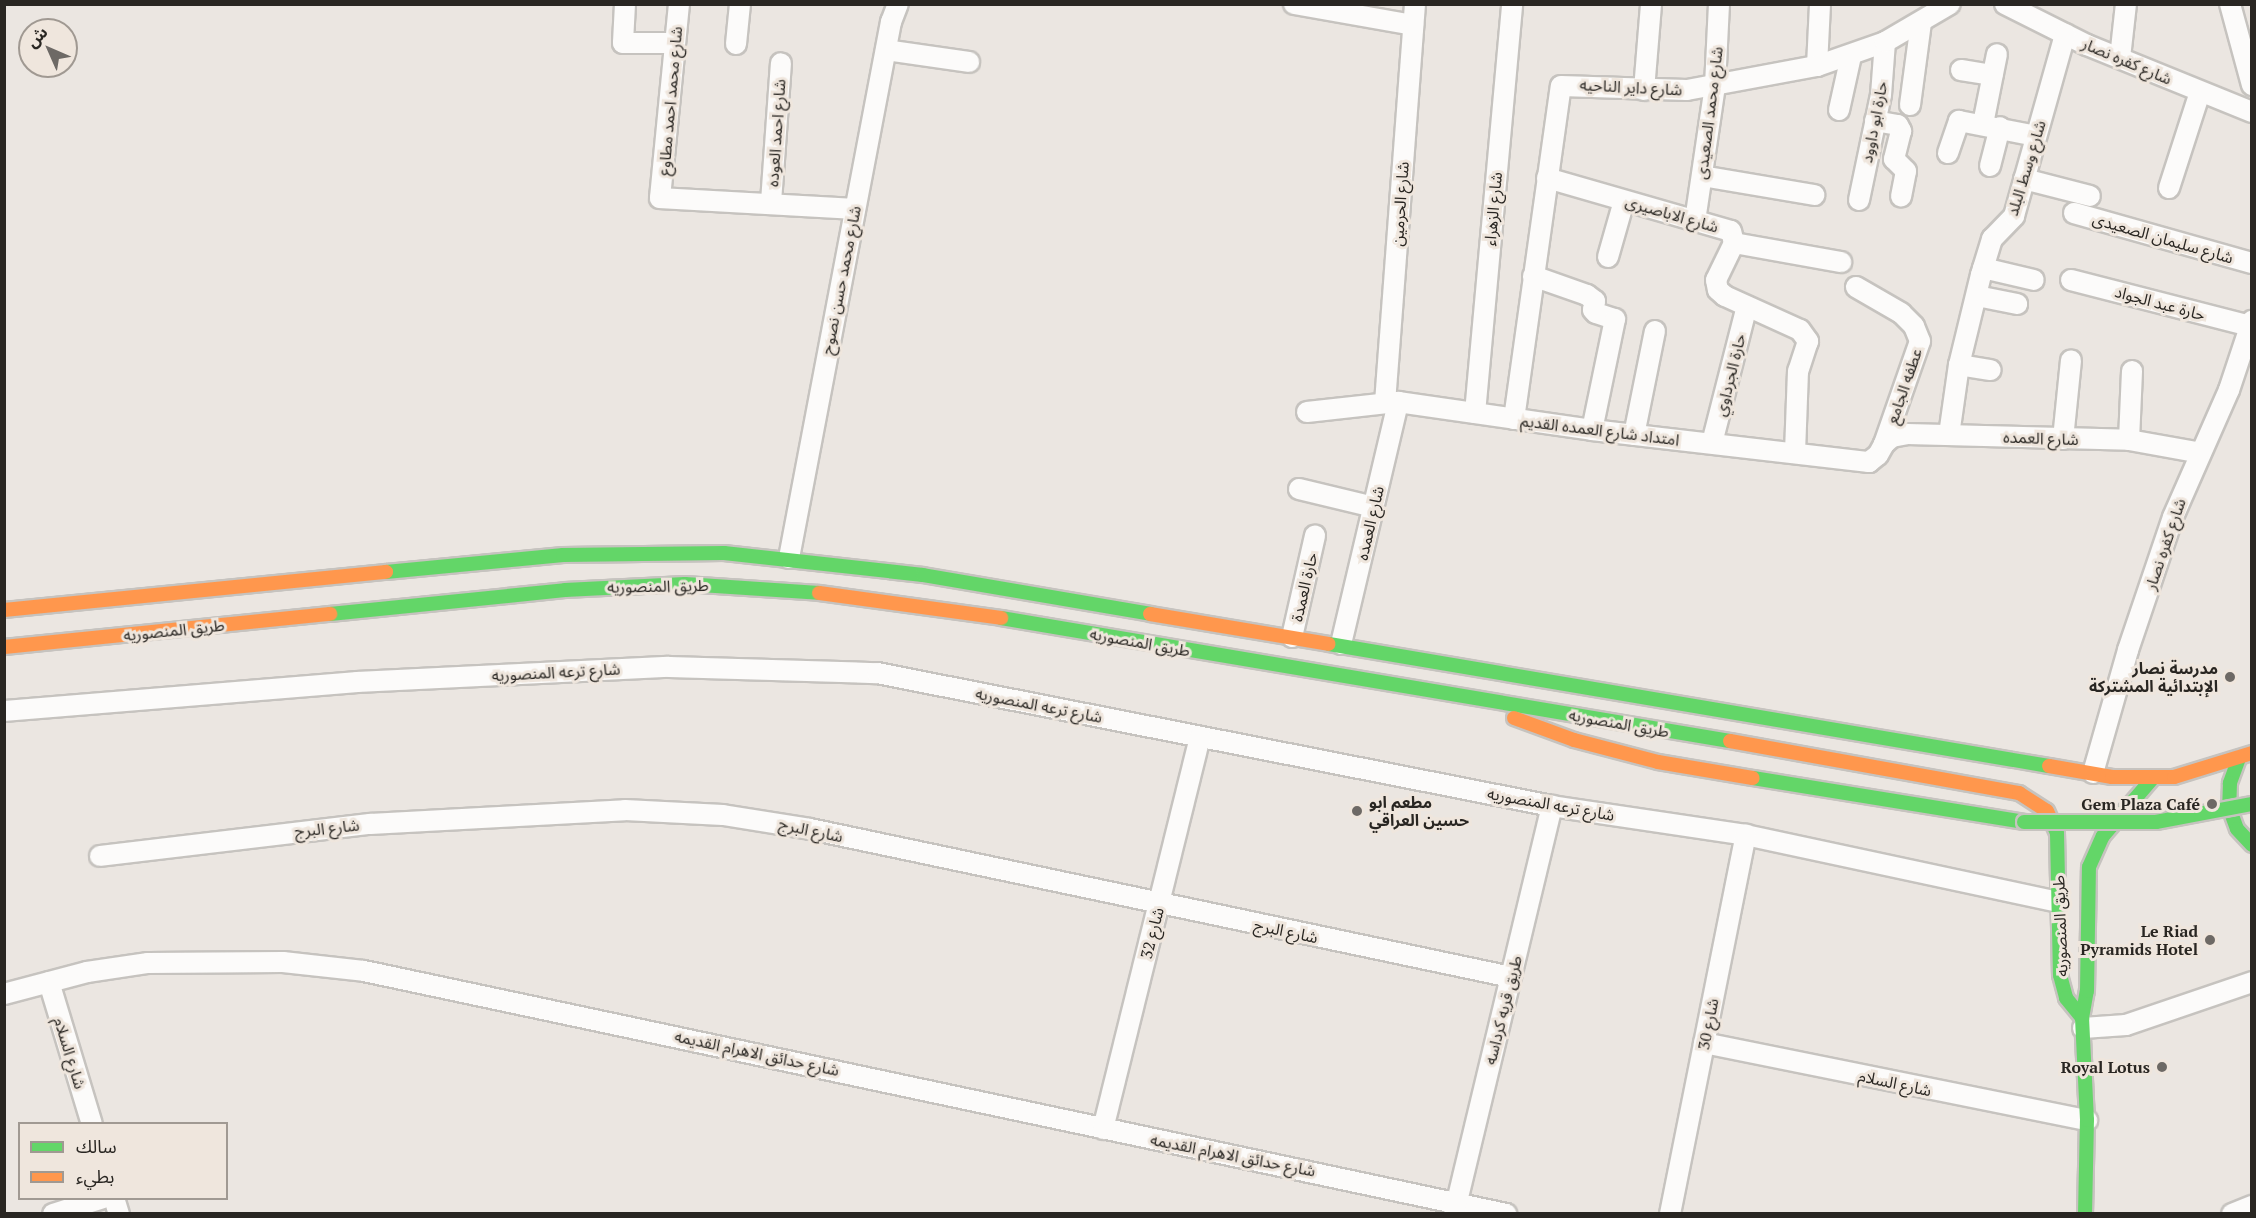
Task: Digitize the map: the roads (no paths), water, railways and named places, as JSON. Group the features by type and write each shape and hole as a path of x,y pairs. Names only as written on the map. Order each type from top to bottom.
{"main road":[{"name":"طريق المنصوريه","path":"4,610 563,555 670,552 789,558 924,576 1341,644 2093,773 2152,779 2196,772 2245,756"},
{"name":"طريق المنصوريه","path":"4,647 609,586 761,586 912,603 2019,793 2047,811 2057,832 2060,975 2066,998 2083,1023"},
{"path":"94,601 98,638"},
{"path":"1468,697 1574,740 1658,762 2024,822 2112,825 2156,822 2252,804"},
{"path":"2245,756 2230,783 2229,807 2237,829 2252,845"},
{"path":"2085,1214 2087,1120 2083,1023 2087,991 2089,867 2103,836 2152,779"}],"street":[{"path":"625,4 622,44 675,43"},
{"name":"شارع محمد احمد مطاوع","path":"679,4 660,198 771,202"},
{"path":"736,44 740,4"},
{"name":"شارع محمد حسن نصوح","path":"789,558 886,50 898,4"},
{"path":"1294,4 1413,25"},
{"name":"شارع الحرمين","path":"1392,403 1415,4"},
{"name":"شارع الزهراء","path":"1475,413 1512,4"},
{"path":"1644,90 1651,4"},
{"name":"شارع محمد الصعيدى","path":"1695,221 1715,86 1719,4"},
{"path":"1817,66 1820,4"},
{"name":"شارع داير الناحيه","path":"1514,419 1561,86 1644,90 1715,86 1817,66 1851,56 1885,42 1950,4"},
{"name":"شارع كفره نصار","path":"2005,4 2029,10 2065,34 2252,112"},
{"path":"2120,58 2126,4"},
{"path":"2230,4 2252,85"},
{"path":"1910,105 1921,23"},
{"name":"شارع وسط البلد","path":"1948,435 1959,364 1983,268 1996,233 2014,216 2065,34"},
{"name":"حارة ابو داوود","path":"1859,200 1875,121 1885,42"},
{"path":"886,50 969,62"},
{"path":"1990,166 1993,75 1997,54"},
{"path":"1839,110 1851,56"},
{"name":"شارع احمد العوده","path":"771,202 780,63"},
{"path":"1961,70 1993,75"},
{"path":"2169,188 2200,92"},
{"path":"1875,121 1898,125 1901,131 1894,159 1906,171 1901,196"},
{"path":"1948,153 1959,121 2036,136"},
{"path":"1702,176 1814,195"},
{"name":"شارع الاباصيرى","path":"1547,178 1731,231 1734,243 1716,280 1725,296 1800,330 1808,341 1798,371 1796,453"},
{"path":"2024,179 2090,196"},
{"path":"1608,257 1624,201"},
{"path":"771,202 855,209"},
{"name":"شارع سليمان الصعيدى","path":"2074,213 2252,263"},
{"path":"1734,243 1841,262"},
{"path":"1983,268 2034,280"},
{"path":"1533,276 1587,295 1595,301 1593,310 1596,314 1615,319 1592,430"},
{"name":"حارة عبد الجواد","path":"2071,280 2251,324"},
{"name":"عطفه الجامع","path":"1856,287 1901,313 1914,326 1920,340 1884,444"},
{"path":"1977,296 2018,304"},
{"name":"حارة الجرداوي","path":"1712,443 1747,306"},
{"name":"شارع كفره نصار","path":"2093,773 2128,650 2173,517 2229,390 2251,324"},
{"path":"1634,435 1655,331"},
{"path":"2063,439 2071,360"},
{"path":"1959,364 1991,370"},
{"path":"2129,440 2132,372"},
{"name":"امتداد شارع العمده القديم","path":"1307,412 1392,403 1592,430 1869,462 1878,456 1884,444"},
{"name":"شارع العمده","path":"1341,644 1374,507 1392,403"},
{"name":"شارع العمده","path":"1884,444 1892,437 1907,434 2129,440 2200,453"},
{"path":"1299,489 1374,507"},
{"name":"حارة العمدة","path":"1292,637 1315,536"},
{"name":"شارع ترعه المنصوريه","path":"4,711 357,682 669,667 877,673 1552,806 1746,835 2058,902"},
{"name":"شارع 32","path":"1103,1129 1200,737"},
{"name":"طريق قريه كرداسه","path":"1455,1208 1552,806"},
{"name":"شارع البرج","path":"100,856 370,824 660,810 766,820 1159,905 1511,977"},
{"name":"شارع 30","path":"1670,1214 1746,835"},
{"name":"شارع حدائق الاهرام القديمه","path":"4,994 49,982 148,963 283,962 364,970 1103,1129 1372,1182 1455,1208 1506,1214"},
{"name":"شارع السلام","path":"49,982 91,1122"},
{"path":"2083,1023 2126,1025 2252,982"},
{"name":"شارع السلام","path":"1704,1042 2087,1120"},
{"path":"53,1214 97,1200"},
{"path":"2232,1214 2252,1206"}],"place":[{"name":"مدرسة نصار الإبتدائية المشتركة","path":"2230,677"},
{"name":"Gem Plaza Café","path":"2212,804"},
{"name":"مطعم ابو حسين العراقي","path":"1357,811"},
{"name":"Le Riad Pyramids Hotel","path":"2210,940"},
{"name":"Royal Lotus","path":"2162,1067"}]}
